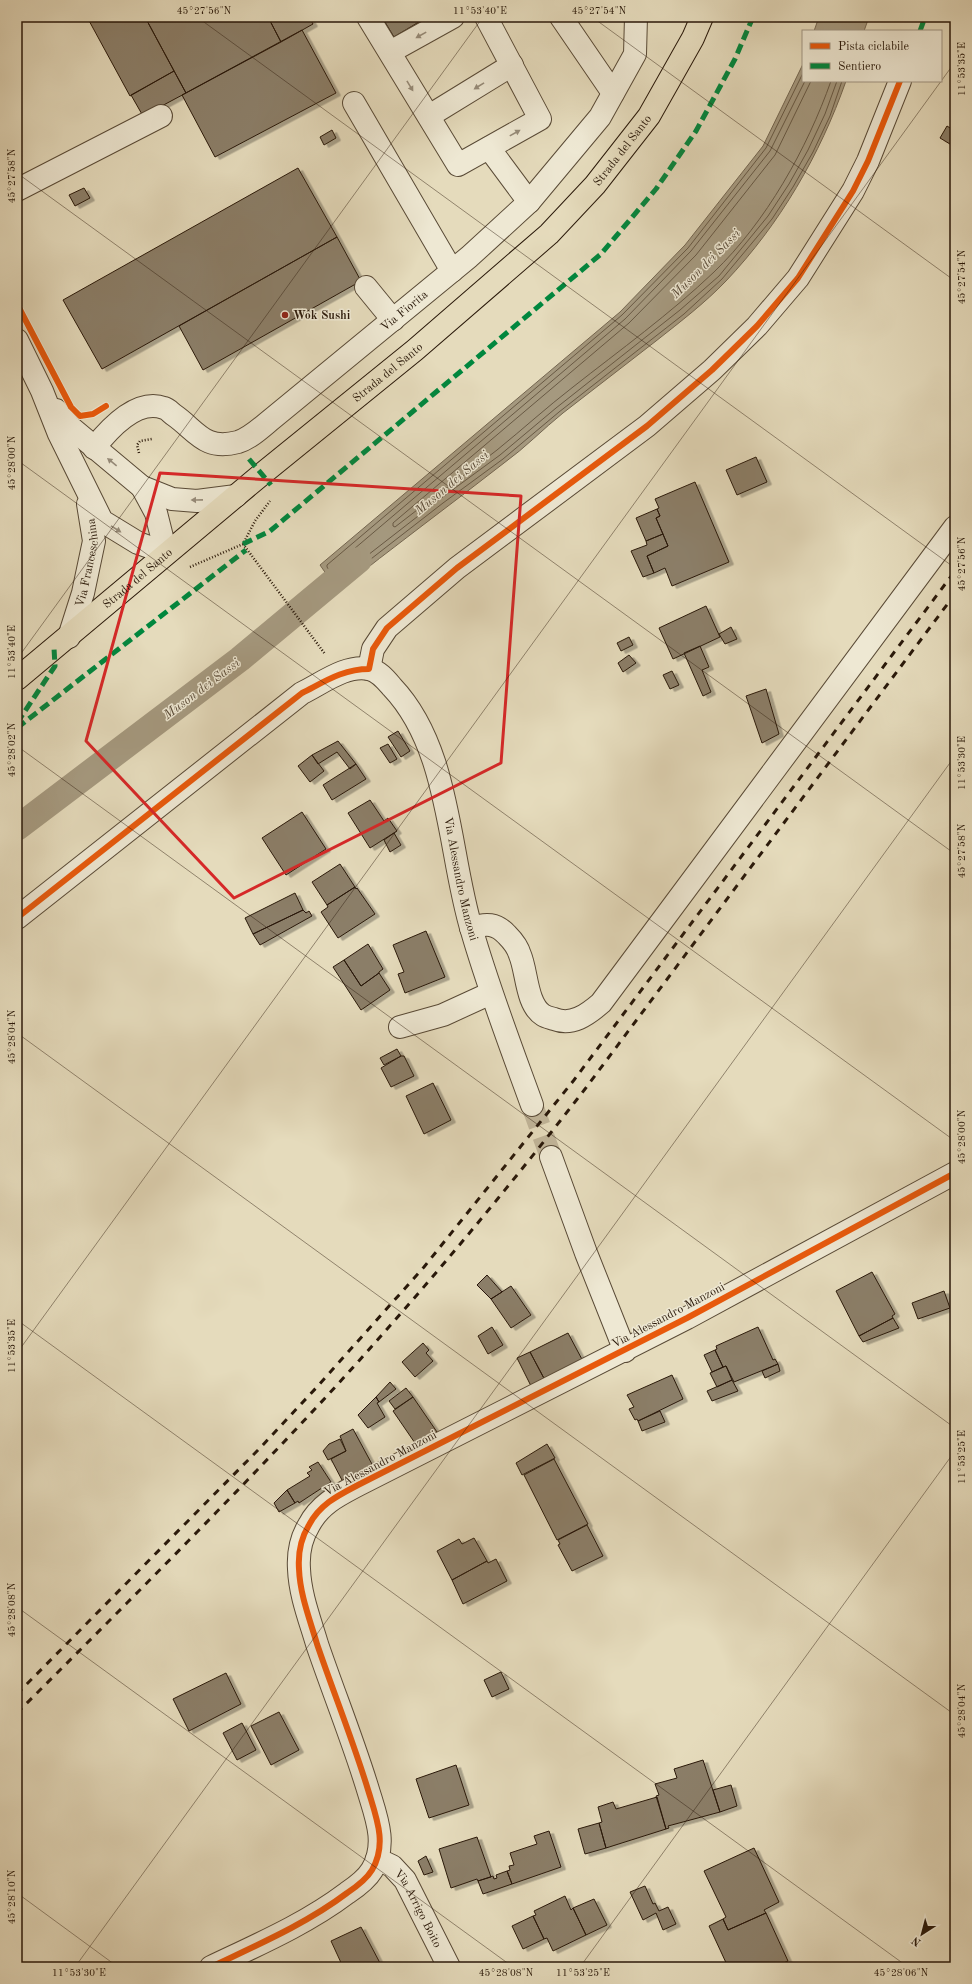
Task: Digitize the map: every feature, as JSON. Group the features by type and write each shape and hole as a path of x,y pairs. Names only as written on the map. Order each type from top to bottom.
{"main road":[{"name":"Strada del Santo","path":"17,679 166,553 415,350 548,234 595,185 649,116 693,38 702,17"}],"street":[{"path":"368,17 458,165 540,120 486,17"},
{"path":"390,52 453,17"},
{"path":"561,17 613,93"},
{"name":"Via Fiorita","path":"94,448 119,420 147,406 164,408 180,419 195,435 207,441 219,444 239,442 274,418 452,271 529,202 600,116 635,54 636,17"},
{"path":"429,116 512,65"},
{"path":"17,918 278,710 302,694 339,674 357,669 369,669 373,649 387,628 457,568 647,426 712,370 757,326 798,278 852,191 868,161 900,82"},
{"path":"354,103 452,271"},
{"path":"17,190 161,116"},
{"path":"489,148 529,202"},
{"path":"366,288 393,320"},
{"name":"Via Franceschina","path":"17,340 42,391 59,434 102,521 138,543 166,553"},
{"name":"Via Franceschina","path":"42,391 69,426 142,487 172,499 197,501 236,496"},
{"name":"Via Franceschina","path":"68,636 83,593 94,541 86,487"},
{"name":"Via Franceschina","path":"142,487 156,513 166,553"},
{"path":"471,928 485,924 499,927 510,937 520,955 530,998 542,1014 560,1021 572,1022 592,1011 601,1004 955,526"},
{"name":"Via Alessandro Manzoni","path":"369,669 381,674 401,696 416,720 431,751 441,787 471,928 491,993 532,1105"},
{"path":"400,1027 442,1015 491,993"},
{"name":"Via Alessandro Manzoni","path":"551,1157 586,1253 625,1351"},
{"name":"Via Alessandro Manzoni","path":"211,1967 288,1930 335,1902 361,1882 371,1871 377,1859 380,1839 379,1824 317,1642 301,1587 299,1569 300,1547 308,1526 318,1511 331,1500 358,1484 625,1351 955,1174"},
{"name":"Via Arrigo Boito","path":"377,1859 392,1866 405,1880 450,1967"}],"path":[{"path":"271,499 255,520 243,544 252,558 325,653"}],"highlighted area":[{"path":"160,473 521,496 501,763 234,898 86,741"}],"water":[{"path":"819,17 869,17 864,30 814,30"},
{"path":"802,66 802,82 846,82 836,109 811,162 781,212 746,259 726,281 701,305 548,425 512,457 338,591 320,565 620,312 685,245 763,146"}],"building":[{"path":"87,17 145,17 174,71 130,96"},
{"path":"145,17 268,17 281,42 186,93"},
{"path":"268,17 309,17 313,24 281,42"},
{"path":"382,17 427,17 394,37"},
{"path":"302,30 336,93 215,157 182,95"},
{"path":"174,71 186,93 143,116 131,95"},
{"path":"947,126 955,131 955,147 940,138"},
{"path":"332,130 336,138 324,145 320,137"},
{"path":"298,168 337,237 102,369 63,300"},
{"path":"84,188 90,198 75,206 69,195"},
{"path":"337,237 361,281 203,370 179,326"},
{"path":"756,457 767,482 737,495 726,470"},
{"path":"695,482 729,562 672,586 665,568 654,573 647,556 668,546 656,518 660,516 657,509 659,508 655,499"},
{"path":"657,509 660,516 656,518 663,534 646,541 636,518"},
{"path":"663,534 668,546 647,556 654,573 643,577 631,551 647,545 646,541"},
{"path":"706,606 720,637 673,659 659,628"},
{"path":"731,627 737,639 725,644 719,634"},
{"path":"629,637 633,645 621,651 617,643"},
{"path":"700,646 709,667 702,670 711,692 703,696 684,653"},
{"path":"629,655 636,663 623,672 618,663"},
{"path":"672,671 679,685 670,689 663,675"},
{"path":"766,689 779,734 762,743 746,696"},
{"path":"398,731 410,751 401,757 388,737"},
{"path":"338,741 356,764 350,769 337,752 318,764 312,755"},
{"path":"388,744 397,759 390,763 380,748"},
{"path":"312,755 324,771 310,782 298,766"},
{"path":"356,764 366,779 332,800 323,785"},
{"path":"370,800 384,821 388,818 397,831 370,848 348,813"},
{"path":"302,812 326,849 286,875 262,838"},
{"path":"394,833 401,845 390,852 384,840"},
{"path":"340,864 355,887 327,905 312,882"},
{"path":"355,887 375,914 338,938 321,912 328,907 327,905"},
{"path":"295,893 303,910 253,934 245,918"},
{"path":"303,910 306,913 309,911 312,916 260,945 253,934"},
{"path":"426,931 445,977 405,993 398,974 404,972 393,945"},
{"path":"368,944 383,969 361,986 344,960"},
{"path":"344,960 361,986 379,973 390,990 361,1010 333,967"},
{"path":"397,1049 401,1056 384,1065 380,1058"},
{"path":"401,1056 404,1056 414,1076 391,1087 381,1068"},
{"path":"433,1083 451,1120 424,1134 406,1096"},
{"path":"872,1272 895,1314 892,1316 893,1318 859,1336 836,1291"},
{"path":"487,1275 502,1292 491,1299 477,1285"},
{"path":"511,1286 531,1315 511,1328 491,1299"},
{"path":"944,1291 950,1308 918,1319 912,1303"},
{"path":"893,1318 899,1328 863,1342 859,1336"},
{"path":"492,1327 503,1345 488,1354 478,1336"},
{"path":"758,1327 773,1360 775,1359 778,1364 734,1382 726,1366 723,1367 715,1350 717,1349 716,1346"},
{"path":"568,1333 585,1365 547,1384 530,1352"},
{"path":"423,1343 429,1350 426,1353 433,1361 415,1377 402,1362"},
{"path":"715,1350 723,1367 712,1372 704,1355"},
{"path":"530,1352 547,1384 534,1392 517,1358"},
{"path":"778,1364 780,1371 765,1378 762,1371"},
{"path":"726,1366 732,1380 717,1387 710,1373"},
{"path":"672,1375 683,1399 638,1421 637,1419 635,1420 629,1409 634,1407 627,1395"},
{"path":"732,1380 738,1391 712,1401 707,1391"},
{"path":"390,1382 396,1389 379,1402 376,1397"},
{"path":"406,1388 413,1397 395,1409 389,1401"},
{"path":"376,1397 379,1402 377,1403 385,1417 368,1428 358,1415"},
{"path":"413,1397 437,1432 417,1446 393,1411"},
{"path":"660,1411 665,1422 642,1431 638,1421"},
{"path":"353,1429 373,1466 343,1482 331,1459 346,1451 340,1436"},
{"path":"340,1439 346,1451 328,1460 323,1451 329,1444"},
{"path":"547,1444 555,1458 522,1475 516,1463"},
{"path":"554,1459 588,1524 557,1540 524,1475"},
{"path":"318,1462 331,1482 299,1503 298,1501 295,1503 287,1490 310,1476 307,1473 312,1470 309,1467"},
{"path":"287,1490 295,1503 279,1512 274,1503"},
{"path":"587,1525 603,1556 572,1571 558,1545 560,1544 558,1540"},
{"path":"474,1538 487,1561 452,1580 437,1551 459,1539 462,1544"},
{"path":"496,1559 507,1581 463,1604 452,1580 487,1561 488,1563"},
{"path":"501,1672 509,1689 492,1697 484,1680"},
{"path":"226,1673 241,1704 189,1731 173,1699"},
{"path":"279,1712 299,1750 271,1765 251,1726"},
{"path":"242,1723 256,1750 237,1760 223,1733"},
{"path":"703,1760 720,1812 668,1826 669,1828 666,1829 656,1796 659,1795 655,1784 677,1778 674,1769"},
{"path":"456,1765 469,1805 429,1818 416,1779"},
{"path":"731,1785 737,1806 720,1812 713,1790"},
{"path":"657,1797 666,1829 606,1848 599,1823 602,1822 598,1807 613,1802 616,1809"},
{"path":"599,1823 606,1848 585,1854 578,1829"},
{"path":"549,1831 561,1867 512,1884 507,1871 510,1870 509,1866 514,1865 510,1853 537,1844 534,1836"},
{"path":"477,1837 491,1877 478,1881 477,1879 451,1888 439,1849"},
{"path":"754,1848 779,1902 764,1910 766,1913 728,1930 723,1919 726,1917 704,1871"},
{"path":"426,1856 433,1872 424,1875 418,1861"},
{"path":"507,1871 512,1884 483,1894 478,1881 493,1876 494,1879 497,1878 496,1875"},
{"path":"645,1886 653,1904 655,1903 659,1911 668,1907 676,1924 663,1930 656,1913 643,1920 630,1892"},
{"path":"565,1896 571,1910 573,1908 586,1935 553,1951 547,1938 544,1939 533,1916 536,1915 534,1911"},
{"path":"594,1899 607,1925 586,1935 573,1908"},
{"path":"766,1913 788,1961 774,1967 728,1967 709,1926 723,1919 728,1930"},
{"path":"533,1916 544,1939 523,1949 512,1926"},
{"path":"361,1927 380,1963 371,1967 343,1967 331,1941"}],"waterway":[{"name":"Muson dei Sassi","path":"17,828 240,659 359,560"}],"tunnel":[{"path":"532,1105 551,1157"}],"railway":[{"path":"17,1694 260,1448 316,1388 424,1267 574,1080 955,571"},
{"path":"17,1713 173,1556 326,1397 459,1246 585,1089 955,594"}],"marked path":[{"path":"243,544 270,531 601,254 656,189 696,131 735,59 753,17"},
{"path":"920,30 925,17"},
{"path":"249,459 271,485"},
{"path":"17,728 246,550"},
{"path":"17,723 55,666 54,648"}],"cycle path":[{"path":"17,918 302,693 342,674 351,671 369,669 373,649 387,628 457,568 647,426 712,370 757,326 798,278 853,191 868,161 900,82"},
{"path":"17,304 71,407 80,416 93,414 106,406"},
{"path":"211,1967 315,1915 357,1886 367,1877 377,1861 380,1842 375,1812 357,1756 317,1644 301,1588 299,1563 301,1546 306,1530 319,1511 330,1501 351,1489 687,1318 955,1173"}],"place":[{"name":"Wok Sushi","path":"285,315"}]}
